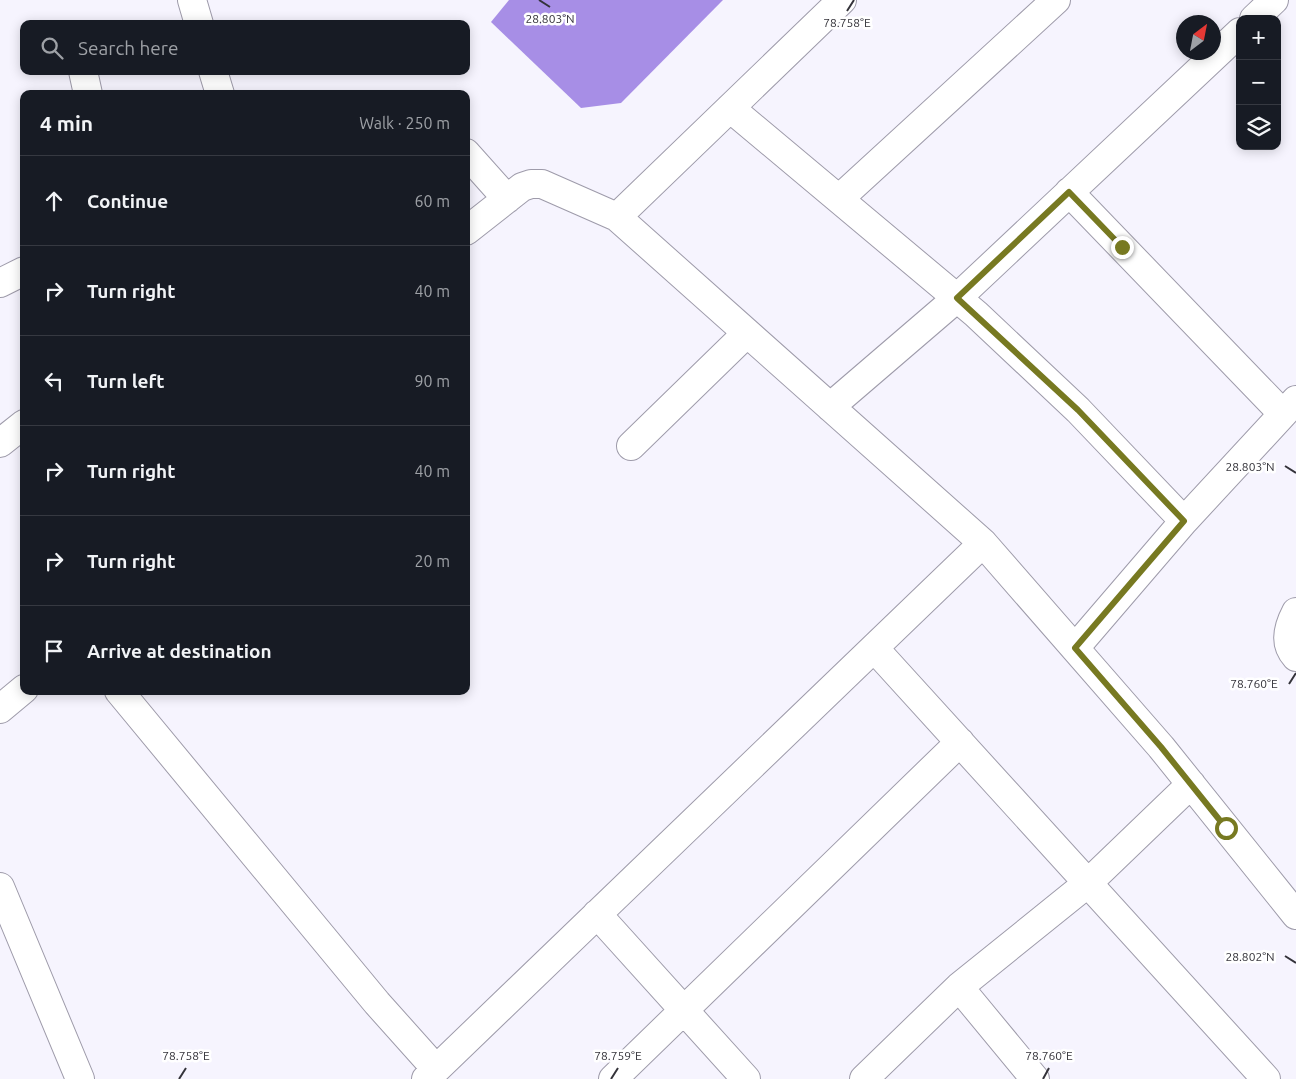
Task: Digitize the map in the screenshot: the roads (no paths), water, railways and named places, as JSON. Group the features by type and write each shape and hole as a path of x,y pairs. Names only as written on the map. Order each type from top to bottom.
{"street":[{"path":"192,0 198,20"},
{"path":"617,218 842,0"},
{"path":"840,198 1056,0"},
{"path":"1258,15 1274,0"},
{"path":"830,407 957,298 1236,36"},
{"path":"84,75 87,90"},
{"path":"214,75 219,90"},
{"path":"730,108 840,198 957,298 1078,410 1184,521"},
{"path":"470,157 507,199"},
{"path":"470,228 522,187 531,184 542,184 617,218 983,543 1191,784 1296,915"},
{"path":"1069,192 1290,407 1184,521 1075,648"},
{"path":"0,283 20,273"},
{"path":"631,446 746,333"},
{"path":"0,443 20,427"},
{"path":"123,695 377,1002 431,1074 983,543"},
{"path":"1296,612 1291,622 1288,643 1296,657"},
{"path":"874,648 1266,1079"},
{"path":"0,709 20,692"},
{"path":"613,1079 960,742"},
{"path":"864,1079 959,988 1088,883 1191,784"},
{"path":"0,887 80,1079"},
{"path":"597,914 746,1079"},
{"path":"959,988 1035,1079"}]}
